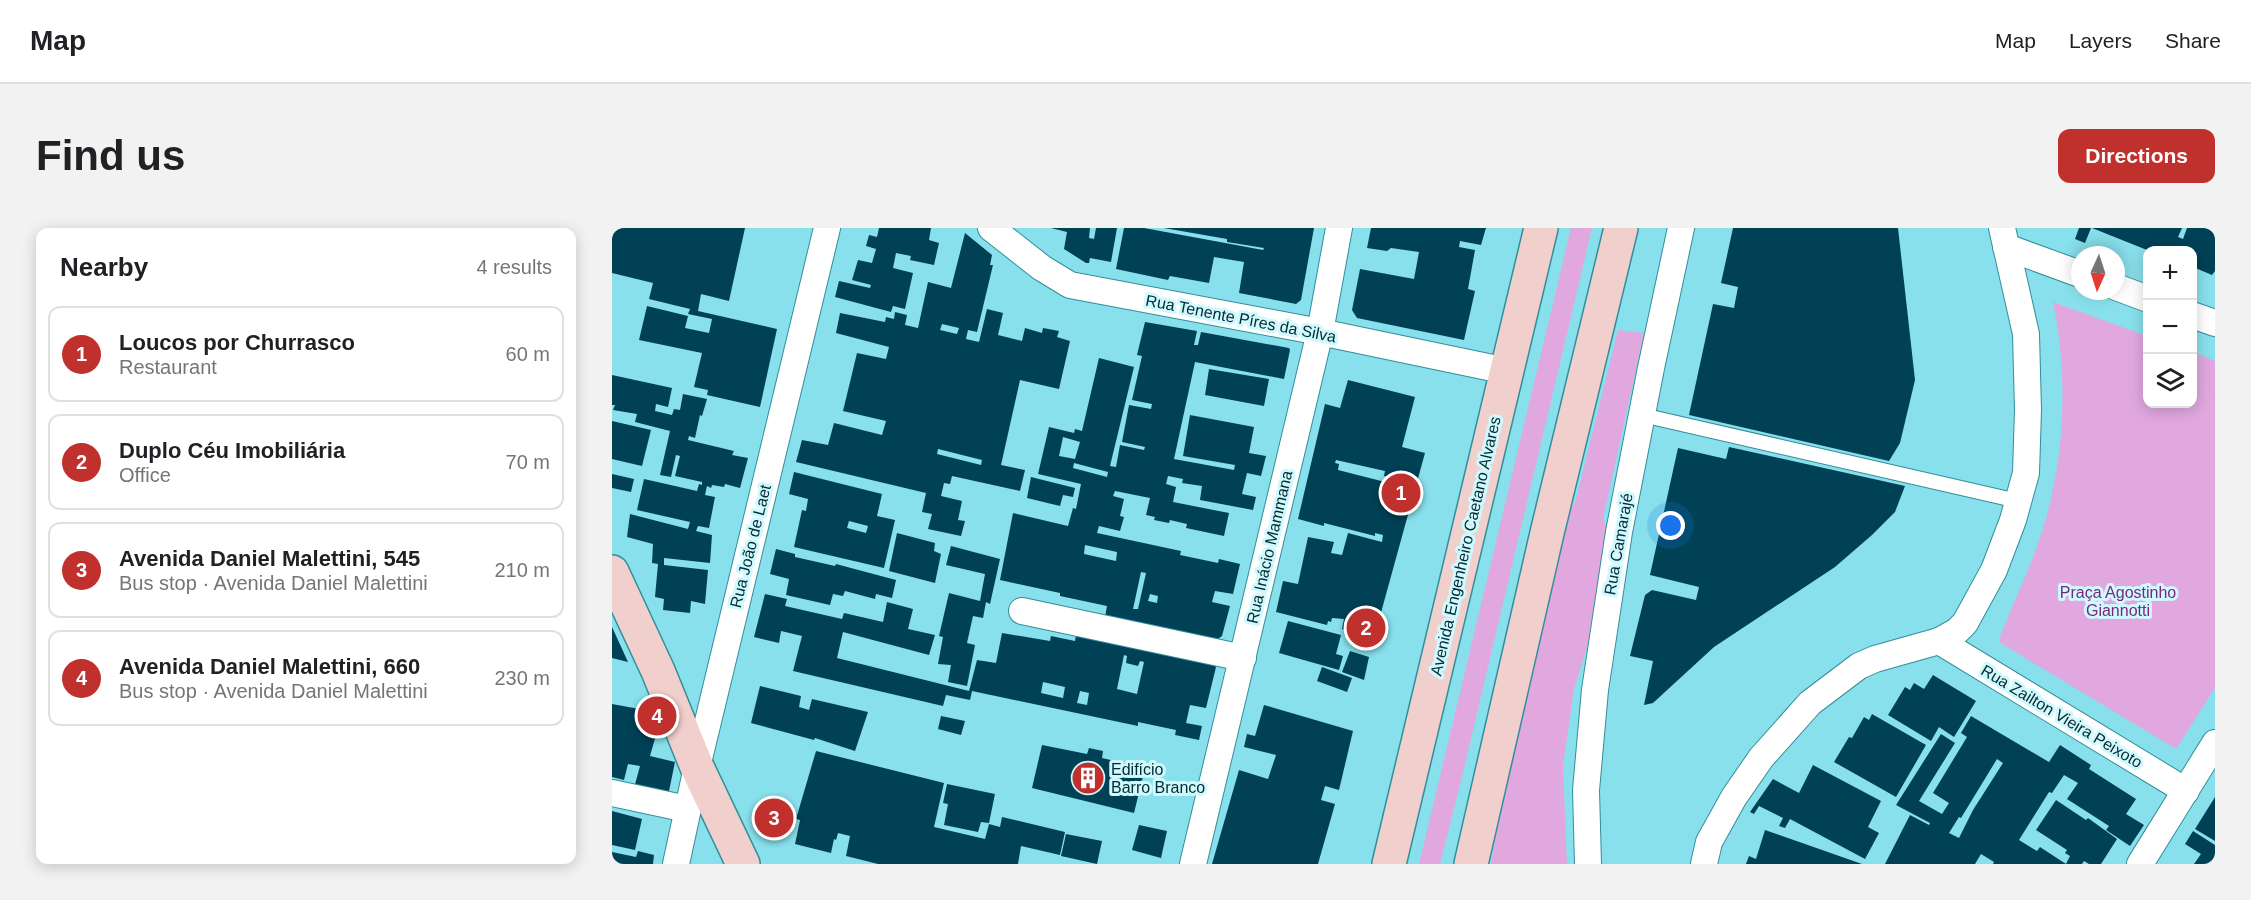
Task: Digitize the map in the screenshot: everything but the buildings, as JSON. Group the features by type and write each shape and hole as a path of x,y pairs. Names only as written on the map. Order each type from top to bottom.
{"street":[{"name":"Rua João de Laet","path":"676,864 687,809 827,228"},
{"name":"Rua Inácio Mammana","path":"1193,864 1320,332 1339,228"},
{"name":"Avenida Engenheiro Caetano Alvares","path":"1389,864 1541,228"},
{"path":"1471,864 1544,545 1621,228"},
{"name":"Rua Camarajé","path":"1588,864 1586,790 1595,690 1618,540 1681,228"},
{"name":"Rua Tenente Píres da Silva","path":"1006,233 1042,268 1070,285 1320,332 1507,371"},
{"path":"2005,238 2071,270"},
{"path":"1704,864 1709,842 1734,797 1761,758 1810,703 1859,666 1875,659 1939,641 1957,631 1965,623 1994,570 2026,473 2028,410 2026,334 2005,238"},
{"path":"2125,290 2143,297"},
{"path":"2197,316 2215,323"},
{"path":"612,572 658,671 697,767 743,864"},
{"path":"1022,611 1243,658"},
{"name":"Rua Zailton Vieira Peixoto","path":"1939,641 2186,791"},
{"path":"2140,864 2215,743"},
{"path":"612,793 687,809"}],"lane":[{"path":"1642,415 2018,501"}],"green space":[{"path":"1571,228 1592,228 1460,785 1440,864 1419,864"},
{"name":"Praça Agostinho Giannotti","path":"2053,302 2143,335 2143,408 2197,408 2197,354 2215,361 2215,688 2176,749 1999,642 2036,549 2048,512 2054,482 2062,422 2058,331"},
{"path":"1618,330 1644,333 1603,519 1617,549 1574,689 1563,766 1567,864 1491,864 1547,533 1575,503"}],"place":[{"name":"Loucos por Churrasco","path":"1401,493"},
{"name":"Duplo Céu Imobiliária","path":"1366,628"},
{"name":"Avenida Daniel Malettini, 660","path":"657,716"},
{"name":"Edifício Barro Branco","path":"1088,778"},
{"name":"Avenida Daniel Malettini, 545","path":"774,818"}]}
